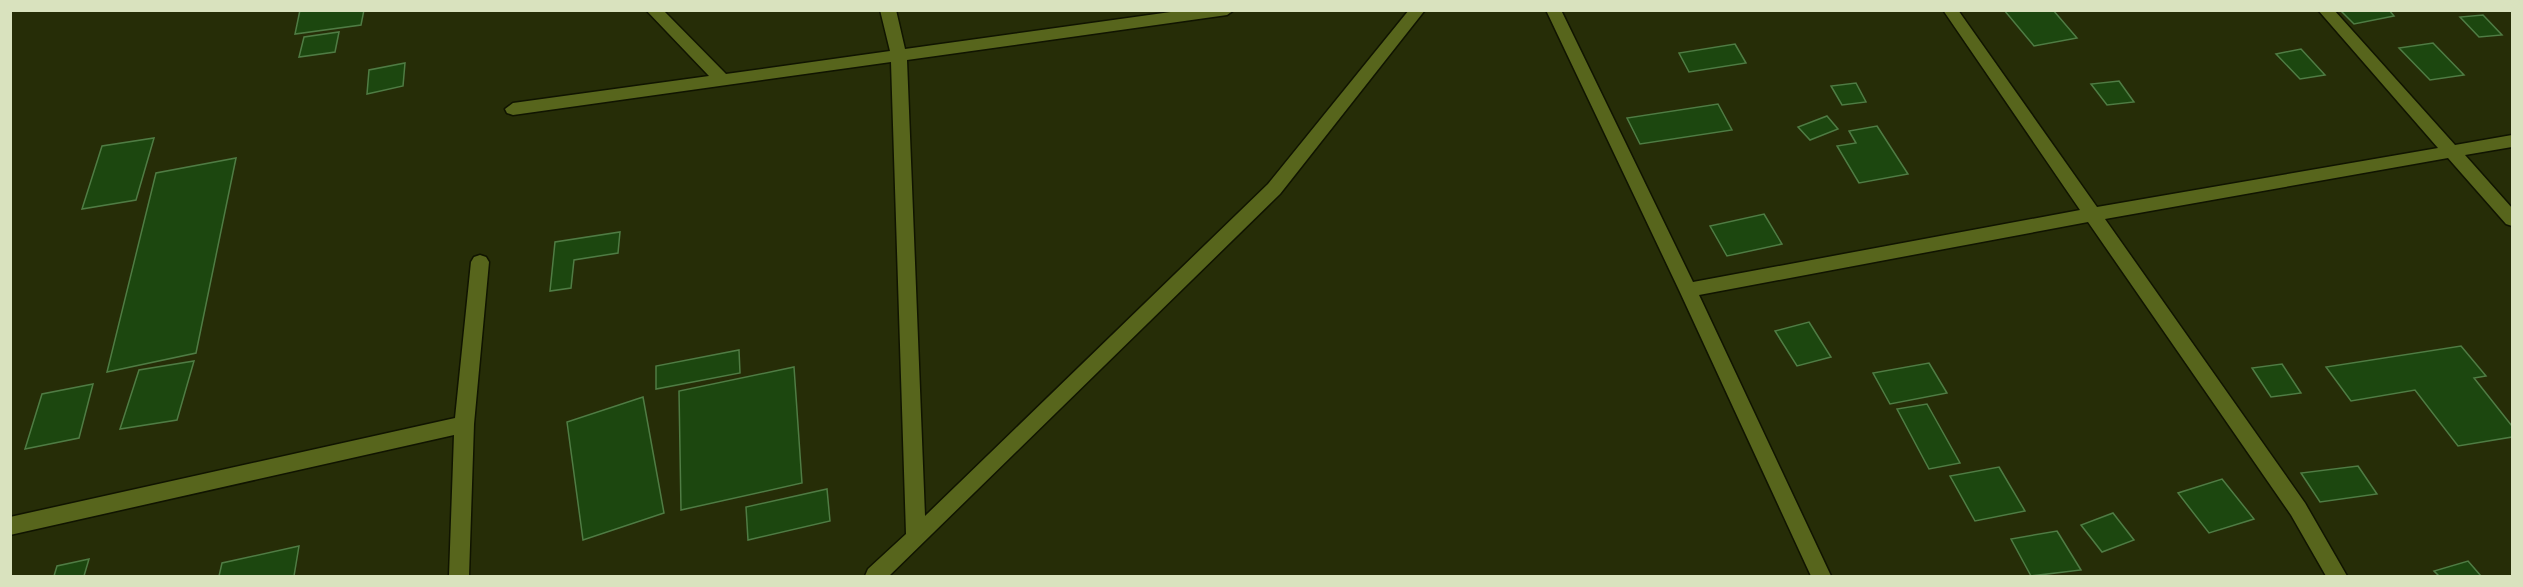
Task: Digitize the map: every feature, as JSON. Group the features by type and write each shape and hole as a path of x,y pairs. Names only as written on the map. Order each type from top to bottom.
{"street":[{"path":"653,10 724,81"},
{"path":"888,10 899,56 916,538"},
{"path":"513,109 1227,10"},
{"path":"876,576 1274,189 1418,10"},
{"path":"1553,10 1688,290 1821,576"},
{"path":"1950,10 2298,509 2337,576"},
{"path":"2325,10 2512,219"},
{"path":"1688,290 2094,214 2512,141"},
{"path":"459,576 464,424 480,262"},
{"path":"10,526 464,424"}],"building":[{"path":"300,10 364,10 361,25 295,34"},
{"path":"2004,10 2053,10 2077,38 2034,46"},
{"path":"2340,10 2389,10 2394,16 2354,24"},
{"path":"2483,15 2502,35 2479,37 2460,17"},
{"path":"339,32 335,52 299,57 304,37"},
{"path":"2433,43 2464,75 2430,80 2399,48"},
{"path":"1735,44 1746,63 1689,72 1679,53"},
{"path":"2301,49 2325,75 2300,79 2276,54"},
{"path":"405,63 403,86 367,94 369,70"},
{"path":"2119,81 2134,102 2107,105 2091,84"},
{"path":"1856,83 1866,102 1842,105 1831,86"},
{"path":"1718,104 1732,130 1640,144 1627,118"},
{"path":"1827,116 1838,129 1810,140 1798,127"},
{"path":"1877,126 1908,174 1859,183 1837,146 1856,143 1849,131"},
{"path":"154,138 136,200 82,209 102,146"},
{"path":"236,158 196,353 107,372 156,173"},
{"path":"1764,214 1782,244 1727,256 1710,226"},
{"path":"620,232 618,253 574,260 571,288 550,291 555,242"},
{"path":"1809,322 1831,357 1797,366 1775,331"},
{"path":"2461,346 2486,376 2474,378 2512,426 2512,437 2458,446 2415,390 2351,401 2326,367"},
{"path":"739,350 740,373 656,389 656,366"},
{"path":"194,361 177,420 120,429 139,370"},
{"path":"1929,363 1947,393 1890,404 1873,373"},
{"path":"2282,364 2301,393 2271,397 2252,368"},
{"path":"794,367 802,483 681,510 679,391"},
{"path":"93,384 79,438 25,449 42,394"},
{"path":"643,397 664,513 583,540 567,422"},
{"path":"1927,404 1960,463 1929,469 1897,409"},
{"path":"2358,466 2377,494 2320,502 2301,473"},
{"path":"1999,467 2025,511 1975,521 1950,476"},
{"path":"2222,479 2254,519 2209,533 2178,493"},
{"path":"827,489 830,521 748,540 746,507"},
{"path":"2113,513 2134,540 2102,552 2081,525"},
{"path":"2057,531 2081,570 2031,576 2011,539"},
{"path":"299,546 294,576 219,576 222,563"},
{"path":"89,559 84,576 54,576 57,566"},
{"path":"2468,561 2481,576 2439,576 2434,571"}]}
